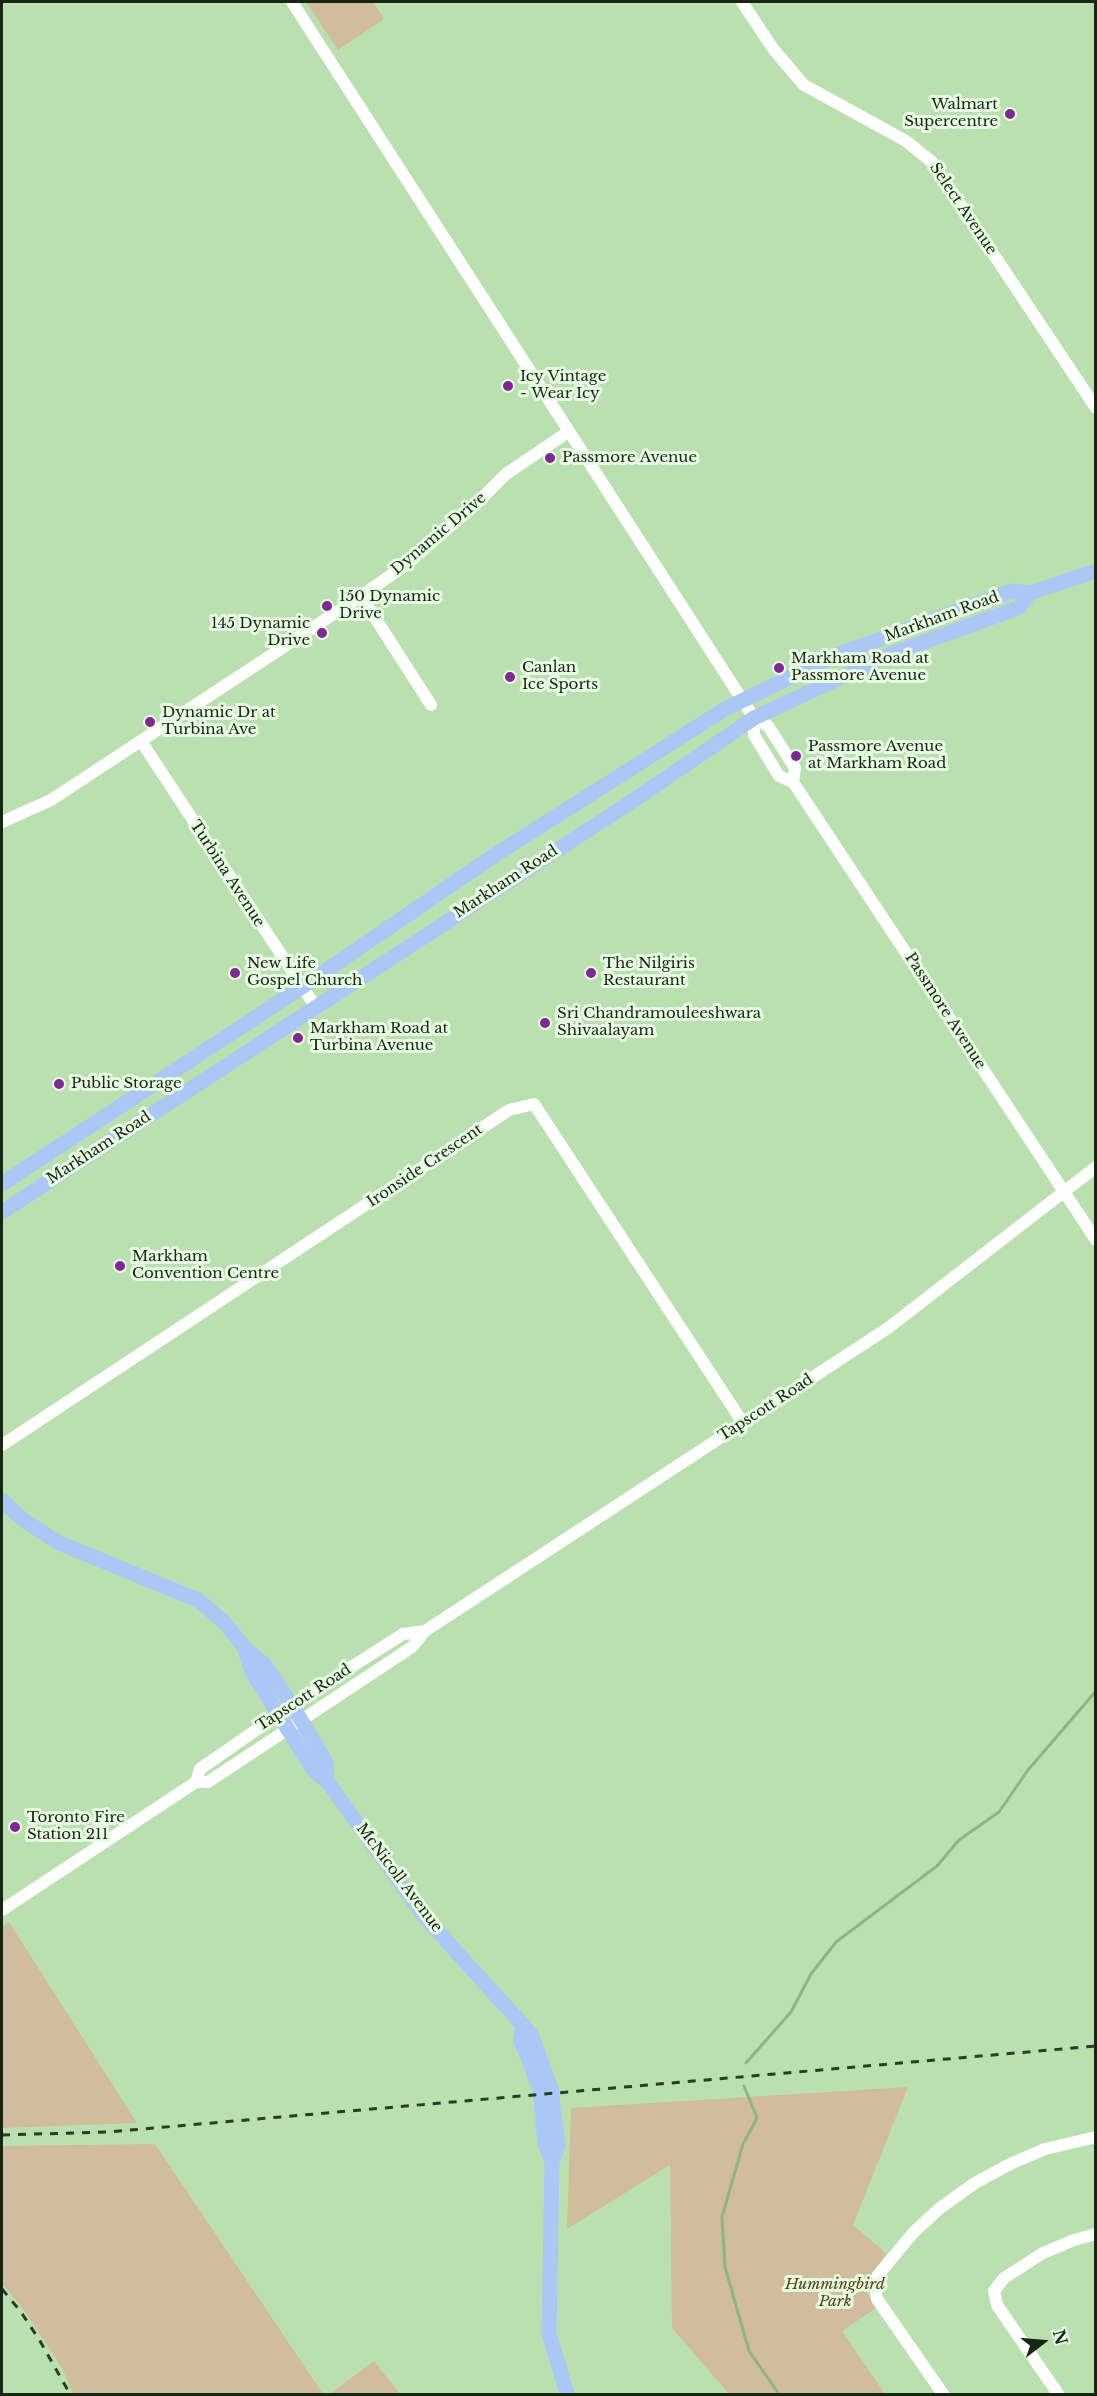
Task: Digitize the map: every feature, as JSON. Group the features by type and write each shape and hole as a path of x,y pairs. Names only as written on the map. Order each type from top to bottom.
{"main road":[{"name":"Markham Road","path":"2,1184 302,987 495,855 725,709 834,656 1012,591 1030,593 1095,571"},
{"name":"Markham Road","path":"2,1212 637,798 754,718 891,654 1018,608 1030,593"},
{"name":"McNicoll Avenue","path":"2,1500 21,1519 58,1543 198,1600 224,1622 244,1647 252,1672 286,1709 295,1724 314,1771 327,1780 423,1915 523,2026 520,2038 542,2095 545,2144 552,2162 549,2333 567,2394"}],"street":[{"name":"Passmore Avenue","path":"292,2 742,700 754,718 768,726 795,768 793,782 1095,1240"},
{"name":"Select Avenue","path":"741,2 774,50 804,85 906,141 932,162 1095,408"},
{"name":"Dynamic Drive","path":"2,822 51,800 361,596 407,564 479,501 506,474 568,432"},
{"path":"361,596 431,705"},
{"name":"Turbina Avenue","path":"141,741 315,1006"},
{"name":"Ironside Crescent","path":"2,1445 509,1110 534,1104 743,1423"},
{"name":"Tapscott Road","path":"2,1910 196,1782 208,1782 412,1647 425,1631 888,1328 1095,1167"},
{"name":"Tapscott Road","path":"196,1782 200,1769 286,1709 403,1634 425,1631"},
{"path":"943,2394 877,2299 874,2283 878,2276 914,2232 940,2208 975,2182 1045,2149 1095,2137"},
{"path":"1058,2394 997,2305 994,2291 1004,2278 1035,2257 1063,2244 1095,2234"}],"green space":[{"path":"306,2 373,2 384,19 338,50"},
{"path":"9,1922 137,2123 2,2128 2,1927"},
{"name":"Hummingbird Park","path":"908,2087 853,2225 886,2253 866,2286 867,2293 876,2308 842,2331 885,2394 729,2394 672,2328 670,2165 567,2229 571,2108"},
{"path":"155,2144 323,2394 73,2394 62,2368 24,2310 2,2283 2,2146"},
{"path":"374,2361 400,2394 330,2394"}],"waterway":[{"path":"746,2063 791,2012 811,1974 836,1942 937,1866 959,1840 999,1812 1028,1770 1096,1691"},
{"path":"744,2086 757,2118 743,2144 722,2217 725,2267 749,2351 779,2394"}],"railway":[{"path":"2,2135 108,2132 1096,2046"},
{"path":"2,2289 40,2341 70,2394"}],"place":[{"name":"Walmart Supercentre","path":"1010,114"},
{"name":"Icy Vintage - Wear Icy","path":"508,386"},
{"name":"Passmore Avenue","path":"550,458"},
{"name":"150 Dynamic Drive","path":"327,606"},
{"name":"145 Dynamic Drive","path":"322,633"},
{"name":"Markham Road at Passmore Avenue","path":"779,668"},
{"name":"Canlan Ice Sports","path":"510,677"},
{"name":"Dynamic Dr at Turbina Ave","path":"150,722"},
{"name":"Passmore Avenue at Markham Road","path":"796,756"},
{"name":"New Life Gospel Church","path":"235,973"},
{"name":"The Nilgiris Restaurant","path":"591,973"},
{"name":"Sri Chandramouleeshwara Shivaalayam","path":"545,1023"},
{"name":"Markham Road at Turbina Avenue","path":"298,1038"},
{"name":"Public Storage","path":"59,1084"},
{"name":"Markham Convention Centre","path":"120,1266"},
{"name":"Toronto Fire Station 211","path":"15,1827"}]}
